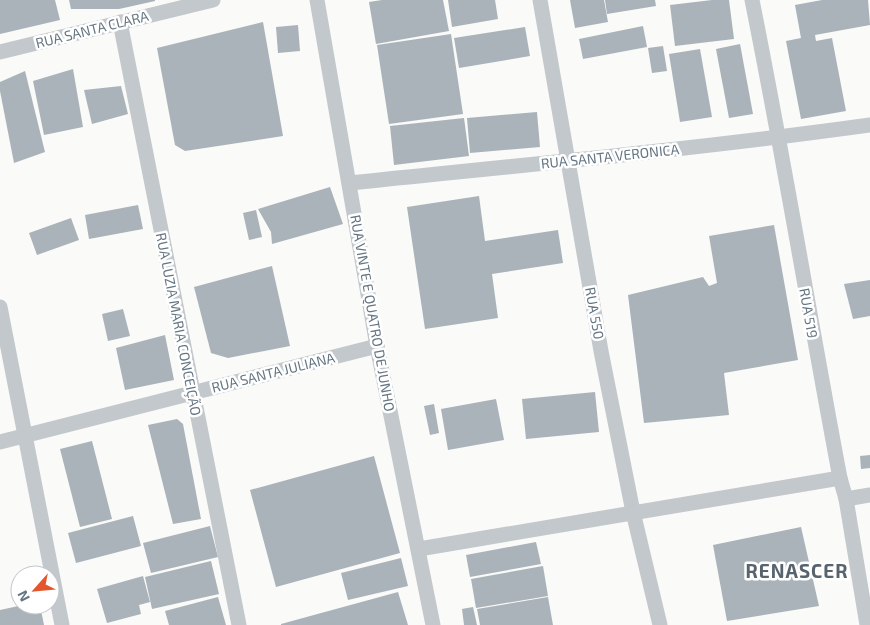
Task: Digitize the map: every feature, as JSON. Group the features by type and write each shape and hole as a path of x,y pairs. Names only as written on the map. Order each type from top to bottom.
{"street":[{"name":"RUA SANTA CLARA","path":"0,52 213,0"},
{"name":"RUA VINTE E QUATRO DE JUNHO","path":"317,0 377,346 433,625"},
{"name":"RUA 550","path":"540,0 601,351 633,512 660,625"},
{"name":"RUA 519","path":"752,0 780,137 806,295 840,478 846,499 867,625"},
{"name":"RUA LUZIA MARIA CONCEIÇÃO","path":"120,22 239,625"},
{"name":"RUA SANTA VERONICA","path":"350,183 780,137 870,124"},
{"path":"0,307 62,625"},
{"name":"RUA SANTA JULIANA","path":"0,442 377,346"},
{"path":"419,549 840,478"},
{"path":"846,499 870,495"}],"building":[{"path":"0,0 55,0 60,20 0,34"},
{"path":"69,0 155,1 119,9 71,9"},
{"path":"382,0 443,0 449,31 376,44 369,2"},
{"path":"448,0 495,0 498,19 452,27"},
{"path":"570,0 604,0 608,22 575,28"},
{"path":"605,0 655,0 656,6 607,14"},
{"path":"729,0 734,39 675,46 670,5"},
{"path":"822,0 868,0 870,25 815,35 816,41 832,38 846,111 801,119 786,41 801,38 795,5"},
{"path":"263,22 283,136 185,151 175,145 157,48"},
{"path":"298,25 300,51 278,53 276,27"},
{"path":"643,26 647,47 583,59 579,39"},
{"path":"525,27 530,56 459,68 454,38"},
{"path":"451,34 463,114 389,124 377,45"},
{"path":"740,44 753,114 729,118 716,49"},
{"path":"663,46 667,71 652,73 648,48"},
{"path":"700,49 712,117 680,122 669,54"},
{"path":"73,69 83,127 44,135 33,81"},
{"path":"25,71 45,152 14,163 0,91 0,82"},
{"path":"121,86 128,114 92,124 84,90"},
{"path":"537,112 540,147 470,153 467,118"},
{"path":"464,118 469,156 394,165 390,126"},
{"path":"330,187 343,224 272,244 271,232 258,209"},
{"path":"479,196 485,241 558,230 563,263 492,274 498,318 425,329 407,207"},
{"path":"138,205 143,229 89,239 85,215"},
{"path":"256,210 262,237 249,240 243,213"},
{"path":"71,218 79,240 37,255 29,233"},
{"path":"774,225 798,360 724,373 729,415 644,423 628,295 703,277 709,286 717,283 709,236"},
{"path":"272,266 290,346 228,358 211,353 194,287"},
{"path":"870,280 870,316 853,319 844,284"},
{"path":"123,309 130,336 108,341 102,314"},
{"path":"165,335 174,380 125,390 116,348"},
{"path":"595,392 599,432 526,439 522,399"},
{"path":"496,399 504,440 448,450 441,409"},
{"path":"434,404 439,433 430,435 424,406"},
{"path":"177,419 183,424 201,519 173,524 148,425"},
{"path":"92,441 112,519 80,527 60,449"},
{"path":"870,455 870,468 861,469 860,456"},
{"path":"374,456 400,553 276,587 250,490"},
{"path":"133,516 141,546 76,563 68,533"},
{"path":"210,526 218,557 151,573 143,543"},
{"path":"801,527 819,606 727,621 713,545"},
{"path":"536,542 541,564 470,577 466,555"},
{"path":"401,558 408,586 348,600 341,573"},
{"path":"211,561 219,594 152,609 145,577"},
{"path":"543,566 548,596 476,608 471,579"},
{"path":"143,576 150,602 139,605 141,614 107,623 97,589"},
{"path":"398,592 408,625 281,625 281,624"},
{"path":"218,597 226,625 169,625 165,611"},
{"path":"548,597 553,625 480,625 477,609"},
{"path":"473,607 477,625 464,625 462,609"},
{"path":"10,608 10,615 42,615 44,625 0,625 0,610"}],"district":[{"name":"RENASCER","path":"797,570"}]}
